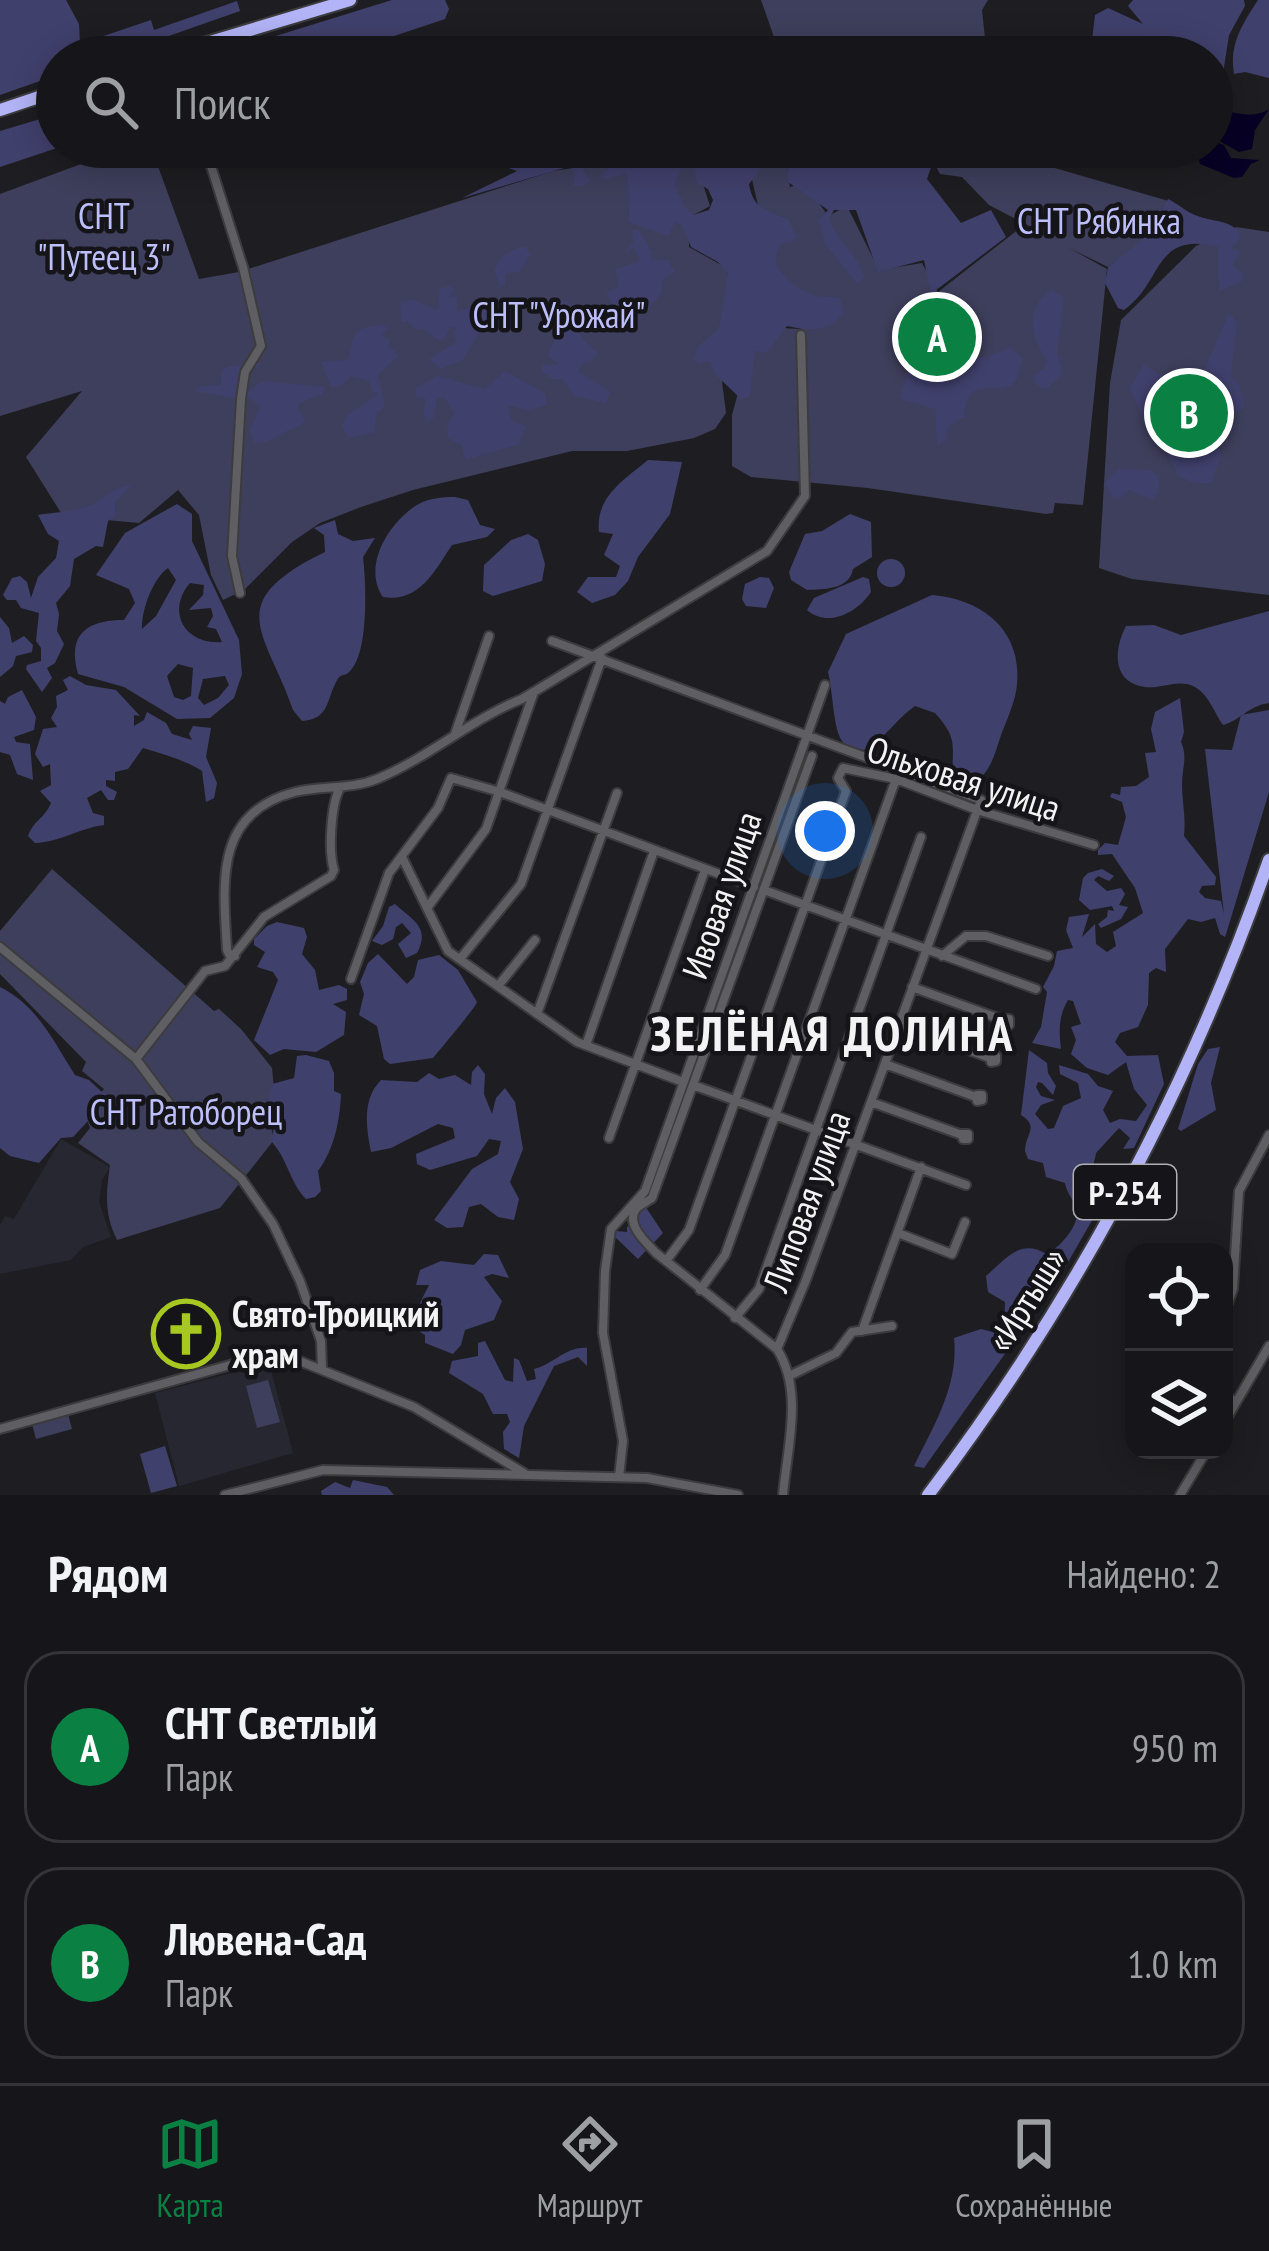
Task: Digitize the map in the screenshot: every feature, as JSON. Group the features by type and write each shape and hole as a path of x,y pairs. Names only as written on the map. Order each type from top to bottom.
{"highway":[{"path":"217,36 320,0"},
{"path":"236,36 350,0"},
{"path":"0,110 36,98"},
{"name":"«Иртыш»","path":"928,1495 1052,1317 1136,1171 1204,1029 1269,860"}],"street":[{"path":"212,168 243,267 261,346 245,372 241,399 232,556 240,593"},
{"path":"235,956 227,950 225,895 232,838 266,800 376,780 535,691 766,551 801,503 806,480 801,335"},
{"path":"454,736 489,636"},
{"path":"552,641 807,736"},
{"path":"460,959 518,889 607,645"},
{"name":"Ивовая улица","path":"759,888 825,685"},
{"path":"427,908 480,840 535,691"},
{"name":"Липовая улица","path":"777,1349 981,800 807,736"},
{"name":"Ивовая улица","path":"619,1477 623,1441 603,1333 611,1228 645,1191 812,756"},
{"name":"Ольховая улица","path":"803,906 846,791 838,778 845,766 1094,845"},
{"path":"351,979 393,867 438,808 451,778 1036,989"},
{"path":"700,1290 724,1258 896,779"},
{"path":"136,1058 205,971 225,967 264,917 332,876 328,851 340,788"},
{"path":"537,1014 616,793"},
{"path":"735,1318 759,1289 921,837"},
{"path":"586,1045 654,851"},
{"path":"402,857 444,945 586,1045 966,1185"},
{"path":"393,867 408,869"},
{"path":"609,1138 705,870"},
{"path":"783,1495 793,1387 777,1349 665,1262 689,1230 803,906"},
{"path":"942,956 966,936 986,936 1048,956"},
{"path":"498,986 535,940"},
{"path":"0,947 136,1058 191,1134 241,1178 285,1246 301,1281 321,1341 322,1368"},
{"path":"912,987 1003,1020"},
{"path":"899,1024 990,1058"},
{"path":"884,1064 976,1097"},
{"name":"Ивовая улица","path":"665,1262 637,1232 634,1212 652,1198 688,1083"},
{"path":"871,1102 962,1135"},
{"path":"1233,1289 1239,1191 1269,1135"},
{"path":"862,1330 921,1167"},
{"path":"898,1233 952,1254 965,1222"},
{"path":"790,1375 836,1353 847,1336 892,1326"},
{"path":"1233,1407 1269,1346"},
{"path":"0,1429 264,1352 286,1354 414,1408 524,1473"},
{"path":"1180,1495 1202,1459"},
{"path":"225,1495 323,1470 619,1477 738,1495"}],"shaded area":[{"path":"1269,109 1255,130 1252,149 1233,149 1233,112 1256,114"},
{"path":"1233,158 1260,160 1242,177 1210,168 1233,168"},
{"path":"61,1139 110,1167 102,1180 99,1202 111,1237 83,1247 71,1260 0,1274 0,1225 5,1216 14,1219"},
{"path":"269,1363 293,1453 179,1486 155,1393"}],"green space":[{"path":"0,0 66,0 79,24 80,36 36,36 36,82 0,95"},
{"path":"392,0 445,0 449,9 445,19 394,36 276,36"},
{"path":"761,0 988,0 982,10 985,36 774,36"},
{"path":"1133,0 1244,0 1245,6 1229,36 1092,36 1095,15 1108,8 1143,24 1128,6"},
{"path":"1258,0 1269,0 1269,78 1234,74 1235,44"},
{"path":"237,1 240,11 169,36 104,36 151,20 154,30"},
{"path":"36,120 36,155 0,167 0,131"},
{"name":"СНТ \"Урожай\"","path":"70,168 159,168 199,279 239,272 553,171 698,168 710,206 688,218 689,247 725,267 732,281 721,374 726,413 715,429 694,438 627,451 572,451 361,507 320,523 292,542 244,590 223,600 211,575 199,515 178,490 139,523 63,516 26,457 82,391 0,416 0,194"},
{"path":"509,168 564,168 462,198 517,171"},
{"path":"572,168 584,168 591,180 572,186"},
{"path":"609,168 682,168 675,184 693,215 709,210 713,200 708,189 697,183 693,168 762,168 749,184 754,199 762,208 788,219 797,236 791,243 782,243 778,266 810,294 840,298 844,313 818,329 787,326 767,353 755,351 750,396 741,399 709,361 699,364 693,359 698,347 719,328 728,273 691,247 682,225 675,222 668,236 629,222 625,173 606,180 600,176"},
{"name":"СНТ Рябинка","path":"754,168 787,168 790,187 804,182 828,216 847,206 879,270 922,263 938,292 1024,225 1054,239 989,205 962,177 940,174 937,168 1055,168 1172,202 1154,232 1108,267 1069,248 1107,269 1083,505 1055,503 1053,513 1046,514 868,488 751,477 732,466 732,415 751,345 781,328 800,329 827,315 773,271 751,175"},
{"path":"787,168 931,168 927,179 961,223 991,210 1006,237 931,294 924,260 878,272 856,210 834,210 829,218 864,278 857,284 825,244 819,220 828,210 788,182"},
{"path":"1168,199 1237,230 1242,236 1231,249 1241,251 1233,265 1244,274 1242,281 1219,291 1218,247 1182,246 1170,252 1137,299 1124,310 1118,308 1105,283 1108,267 1149,234"},
{"path":"1236,227 1269,232 1269,595 1132,579 1099,568 1110,383 1121,320 1196,246"},
{"path":"633,230 640,231 651,259 669,260 674,272 663,280 654,302 621,320 606,292 619,287 615,269 639,261 634,248 625,251 633,243"},
{"path":"526,247 530,254 520,272 506,273 500,287 494,270 502,256"},
{"path":"438,289 454,289 449,297 457,297 457,312 483,302 489,317 463,360 441,369 429,359 456,342 453,332 457,327 450,327 439,341 424,329 402,323 400,303 413,299 435,310 439,308"},
{"path":"1051,290 1064,297 1057,353 1063,373 1046,389 1036,385 1033,376 1047,360 1033,324 1037,306"},
{"path":"561,301 568,301 583,340 598,353 578,371 610,392 606,403 575,396 562,379 541,371 543,365 558,364 547,355 564,325 554,314"},
{"path":"1229,312 1237,323 1231,376 1240,387 1245,407 1227,413 1217,442 1221,456 1211,483 1194,483 1179,476 1165,450 1150,438 1130,388 1144,364 1159,374 1190,379 1187,410 1201,413 1205,369"},
{"path":"382,325 388,328 381,336 390,340 388,347 397,357 378,375 385,407 377,413 374,432 349,438 342,427 347,415 378,394 369,381 351,376 340,387 331,387 321,362 348,360 356,333"},
{"path":"1010,347 1023,359 1017,378 1002,388 972,393 964,417 948,426 946,441 937,445 935,409 900,399 910,363 942,357 960,362 961,357 975,361 984,356 988,361 989,356"},
{"path":"262,363 250,372 234,398 194,391 221,385 221,372 227,367"},
{"path":"505,371 545,393 547,405 527,410 508,405 511,420 526,426 519,444 465,460 462,445 448,438 447,426 454,413 445,398 437,398 434,417 427,422 426,399 416,397 415,388 437,376 485,389"},
{"path":"262,381 326,387 322,394 300,403 298,409 305,419 301,426 255,443 250,431 260,406 245,395"},
{"path":"648,460 682,462 670,514 638,557 628,581 615,595 592,603 577,592 588,577 616,577 620,566 604,555 613,534 599,532 602,509 613,490"},
{"path":"1118,469 1150,470 1158,476 1159,492 1152,500 1129,490 1113,498 1105,482"},
{"path":"132,485 115,502 115,516 108,521 103,547 96,546 74,559 70,586 56,603 57,631 64,644 55,663 47,668 52,678 42,692 26,669 41,661 36,641 39,613 3,595 12,578 20,576 31,598 38,577 56,558 59,541 48,534 38,515 86,507"},
{"path":"455,497 468,500 480,525 495,529 487,537 452,545 417,590 396,598 383,597 375,572 388,534 417,505"},
{"path":"177,504 192,514 192,541 239,640 242,674 234,698 210,718 177,719 124,687 78,674 75,649 83,632 99,623 124,620 135,603 129,589 96,575 125,533","holes":["168,568 176,580 156,616 142,629 157,579","190,583 204,585 203,595 189,610 211,608 213,616 207,627 216,629 222,642 189,632 180,615","178,664 193,668 191,696 174,697 167,676","225,676 229,685 204,705 198,698 203,679"]},
{"path":"850,514 871,522 872,557 835,587 807,590 791,580 789,572 805,534 822,531"},
{"path":"335,520 338,534 353,541 375,538 363,557 361,647 325,708 317,717 302,721 264,639 262,604 272,587 292,570 325,552 324,535 314,528"},
{"path":"528,534 538,540 545,564 542,581 493,596 483,591 484,565 511,540"},
{"path":"891,559 901,563 905,573 901,583 891,587 881,583 877,573 881,563"},
{"path":"863,577 869,579 871,592 850,612 824,618 807,610 814,598"},
{"path":"769,578 774,588 766,608 746,606 742,599 745,584"},
{"path":"932,595 967,603 995,620 1013,647 1017,665 1015,697 993,758 972,784 954,772 951,737 935,713 915,706 864,750 844,743 835,722 828,672 846,634"},
{"path":"1269,611 1269,703 1229,723 1223,725 1207,698 1193,686 1145,687 1121,672 1118,654 1126,626 1154,625 1181,635"},
{"path":"0,617 12,643 24,636 33,645 32,652 16,656 13,666 0,677"},
{"path":"70,676 86,685 116,690 140,716 134,715 134,726 147,712 166,723 172,734 192,740 193,726 211,728 206,757 217,783 214,798 206,802 202,771 143,748 128,769 115,772 115,781 106,780 106,786 117,792 114,800 108,800 101,790 87,798 93,813 104,816 104,825 35,843 28,836 30,831 51,803 40,791 51,785 50,764 43,767 35,754 43,729 57,727 51,718 56,696 68,690 63,680"},
{"path":"22,690 36,717 34,730 14,737 16,742 30,744 33,780 17,774 10,755 0,752 0,701 5,704"},
{"path":"1180,698 1184,836 1216,877 1215,885 1202,886 1199,892 1221,901 1224,914 1205,749 1232,750 1241,715 1269,710 1269,792 1225,937 1215,918 1188,919 1165,949 1166,972 1156,968 1149,973 1148,1005 1138,1027 1120,1033 1115,1042 1127,1056 1158,1055 1164,1084 1134,1148 1123,1149 1130,1138 1119,1128 1096,1153 1091,1194 1100,1192 1099,1175 1117,1177 1060,1276 924,1468 914,1466 949,1388 954,1338 981,1329 1004,1335 1005,1302 988,1292 986,1276 1021,1249 1051,1251 1076,1218 1065,1183 1046,1177 1043,1163 1028,1159 1025,1151 1031,1127 1021,1115 1029,1050 1047,1063 1056,1086 1053,1095 1042,1083 1036,1087 1041,1096 1055,1100 1041,1105 1035,1114 1048,1129 1054,1128 1063,1106 1081,1098 1078,1083 1060,1074 1059,1065 1088,1074 1098,1086 1113,1091 1103,1110 1110,1123 1136,1121 1147,1105 1134,1089 1126,1062 1108,1075 1087,1068 1071,1054 1076,1040 1071,1027 1081,1024 1073,1001 1068,1000 1061,1018 1061,1049 1032,1043 1041,1027 1047,992 1043,987 1057,951 1073,948 1066,930 1069,917 1089,914 1082,937 1095,924 1096,944 1107,952 1116,946 1113,932 1143,913 1135,888 1112,854 1098,855 1098,850 1105,843 1118,845 1126,817 1122,802 1110,797 1112,793 1120,795 1121,787 1136,786 1149,777 1145,753 1156,752 1151,729 1155,712"},
{"name":"СНТ Ратоборец","path":"52,869 214,1011 219,1009 272,1068 276,1109 269,1116 274,1140 220,1208 117,1240 107,1203 110,1165 78,1143 90,1128 90,1107 104,1089 82,1071 86,1062 0,974 0,931"},
{"path":"1102,869 1114,876 1109,881 1098,876 1094,880 1107,891 1121,888 1125,894 1119,905 1128,907 1121,919 1101,928 1098,924 1108,910 1114,911 1112,906 1090,910 1079,900 1083,878"},
{"path":"395,904 421,930 417,953 406,958 398,944 411,933 402,923 393,939 382,945 372,941"},
{"path":"277,922 304,928 307,937 302,954 315,970 319,990 339,985 347,989 347,1000 333,1004 346,1012 344,1035 316,1052 284,1049 270,1055 254,1040 278,980 273,972 257,967 265,952 254,945 254,939"},
{"path":"378,954 407,984 418,960 439,955 458,970 477,1002 433,1058 390,1064 384,1059 377,1026 359,1015 364,994 360,982"},
{"path":"0,987 35,1014 75,1075 89,1080 105,1095 103,1105 73,1137 61,1138 39,1163 10,1156 0,1148"},
{"path":"1220,1047 1211,1083 1216,1110 1181,1131 1198,1064 1208,1049"},
{"path":"297,1056 329,1061 334,1091 341,1094 335,1134 318,1171 321,1191 306,1199 272,1142 275,1117 268,1096 272,1084 294,1078"},
{"path":"478,1065 485,1074 484,1094 492,1114 505,1088 515,1102 523,1149 510,1182 519,1199 514,1220 498,1217 481,1204 469,1207 463,1227 447,1228 434,1220 472,1169 498,1154 501,1141 489,1139 477,1156 430,1170 417,1164 416,1154 455,1138 453,1128 438,1124 391,1148 371,1152 368,1105 381,1080 417,1082 429,1073 439,1079 455,1075 471,1085"},
{"path":"640,1191 647,1194 647,1209 663,1233 638,1259 613,1235 637,1223 640,1209 629,1200"},
{"path":"484,1254 498,1255 509,1278 484,1277 502,1301 494,1320 465,1330 453,1354 425,1343 425,1335 400,1320 420,1303 429,1285 416,1285 420,1270 441,1261 474,1265"},
{"path":"485,1341 505,1380 513,1382 514,1358 527,1381 536,1379 534,1369 587,1348 587,1366 578,1357 554,1366 524,1426 519,1458 504,1449 503,1432 510,1422 507,1414 493,1414 483,1394 449,1373 452,1361 478,1356 478,1343"},
{"path":"268,1380 280,1422 257,1428 246,1386"},
{"path":"68,1414 72,1429 36,1439 32,1424"},
{"path":"165,1446 177,1486 151,1493 140,1454"},
{"path":"353,1480 387,1487 394,1495 322,1495 335,1482 350,1488"}],"place":[{"name":"СНТ Светлый","path":"937,337"},
{"name":"Лювена-Сад","path":"1189,413"},
{"name":"Свято-Троицкий храм","path":"186,1334"}],"district":[{"name":"ЗЕЛЁНАЯ ДОЛИНА","path":"833,1033"}],"park label":[{"name":"СНТ \"Путеец 3\"","path":"104,236"}]}
